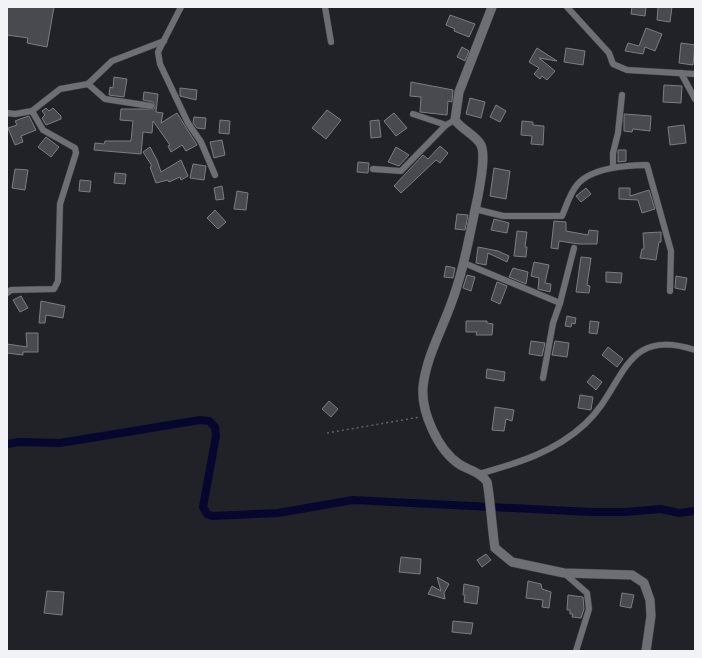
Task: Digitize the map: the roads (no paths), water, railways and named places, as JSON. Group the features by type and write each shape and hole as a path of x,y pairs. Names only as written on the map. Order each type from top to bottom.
{"street":[{"path":"181,7 158,52 160,64 188,123 201,142 215,175"},
{"path":"325,7 331,42"},
{"path":"567,7 610,53 613,64 627,70 695,74"},
{"path":"493,8 459,92 455,120 461,128 478,140 482,147 481,178 464,263 451,304 438,333 427,368 423,389 430,427 440,445 458,464 480,474 487,483 495,548 512,562 564,573 632,575 644,583 650,600 651,616 646,651"},
{"path":"7,112 15,114 32,111 60,89 88,84 112,61 164,41"},
{"path":"681,73 695,99"},
{"path":"88,84 105,99 150,106"},
{"path":"613,167 613,153 618,133 622,95"},
{"path":"7,293 11,290 54,289 58,282 60,204 76,153 75,148 42,130 32,111"},
{"path":"413,114 446,124"},
{"path":"373,169 401,171 446,124 455,120"},
{"path":"475,209 503,216 562,216 577,185 591,176 613,167 647,165 671,251 670,291"},
{"path":"543,378 552,323 560,303 574,248"},
{"path":"464,263 560,303"},
{"path":"480,474 529,460 561,442 585,424 601,407 637,352 649,346 662,344 683,346 695,350"},
{"path":"564,573 588,593 588,609 576,651"}],"waterway":[{"path":"7,444 19,442 60,443 200,420 209,421 215,427 216,436 203,507 207,514 212,516 278,513 353,500 591,512 625,512 661,509 679,513 695,511"}]}
